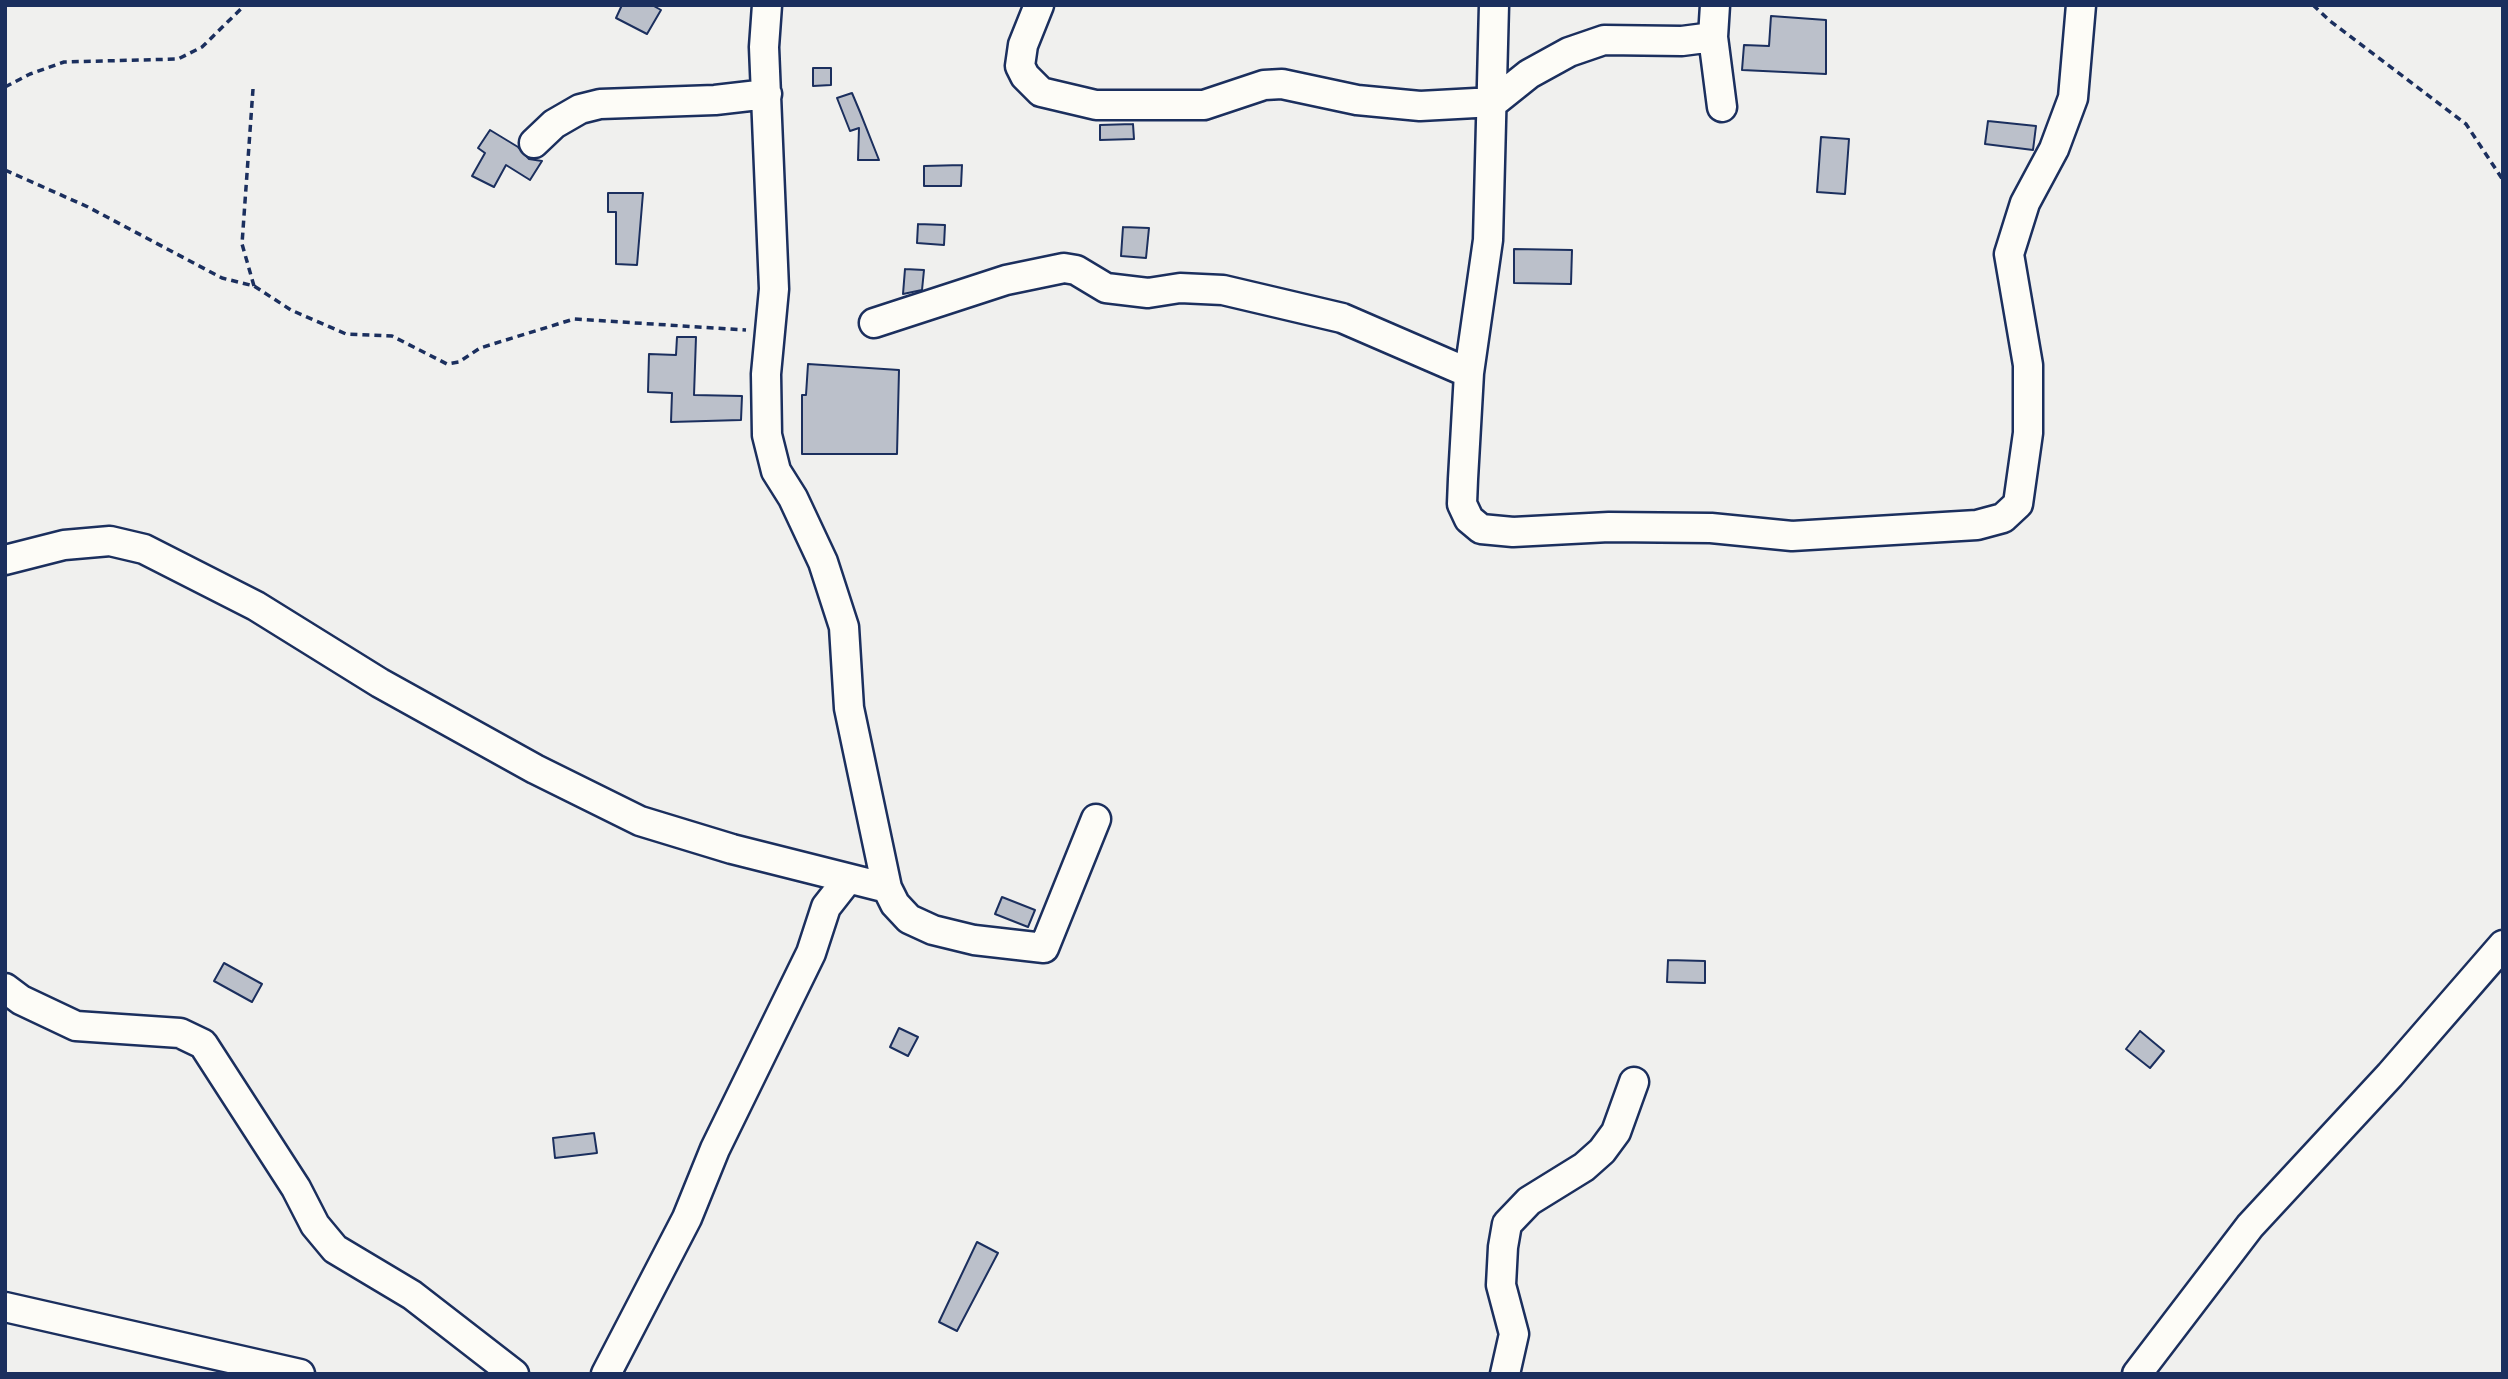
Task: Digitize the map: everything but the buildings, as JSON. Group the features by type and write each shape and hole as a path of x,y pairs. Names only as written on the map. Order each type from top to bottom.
{"street":[{"path":"767,5 764,47 773,236 766,436 776,471 793,498 823,562 844,626 849,708 887,888 909,919 933,930 974,940 1044,948 1096,820"},
{"path":"1039,5 1023,45 1020,66 1025,76 1041,92 1096,105 1204,105 1264,85 1282,84 1357,100 1420,107 1494,102 1529,74 1569,52 1604,40 1682,41 1713,37"},
{"path":"1494,5 1494,102 1488,240 1469,373 1462,504 1469,519 1481,529 1513,532 1609,527 1711,528 1792,537 1977,525 2003,518 2018,504 2028,433 2028,365 2009,254 2025,203 2054,149 2073,99 2081,5"},
{"path":"1715,5 1713,37 1722,107"},
{"path":"534,143 554,124 571,114 600,104 715,100 767,94"},
{"path":"874,323 1006,280 1064,268 1076,271 1106,288 1148,293 1180,288 1223,290 1342,318 1469,373"},
{"path":"5,560 64,545 110,541 144,548 256,606 404,696 535,769 640,821 887,888"},
{"path":"606,1374 687,1218 715,1149 811,953 826,907 848,879"},
{"path":"2137,1374 2250,1226 2390,1076 2503,945"},
{"path":"5,988 22,1000 76,1026 180,1033 202,1044 296,1188 315,1225 334,1249 412,1295 514,1374"},
{"path":"1505,1374 1514,1334 1501,1285 1507,1224 1529,1201 1584,1167 1602,1152 1616,1132 1633,1082"},
{"path":"5,1307 300,1374"}],"path":[{"path":"5,88 30,74 64,62 178,59 202,47 245,5"},
{"path":"2313,5 2330,21 2466,124 2503,180"},
{"path":"253,89 242,244 254,286"},
{"path":"5,170 88,207 222,278 254,286 291,310 346,334 392,336 447,364 458,362 480,348 574,319 769,331"}]}
